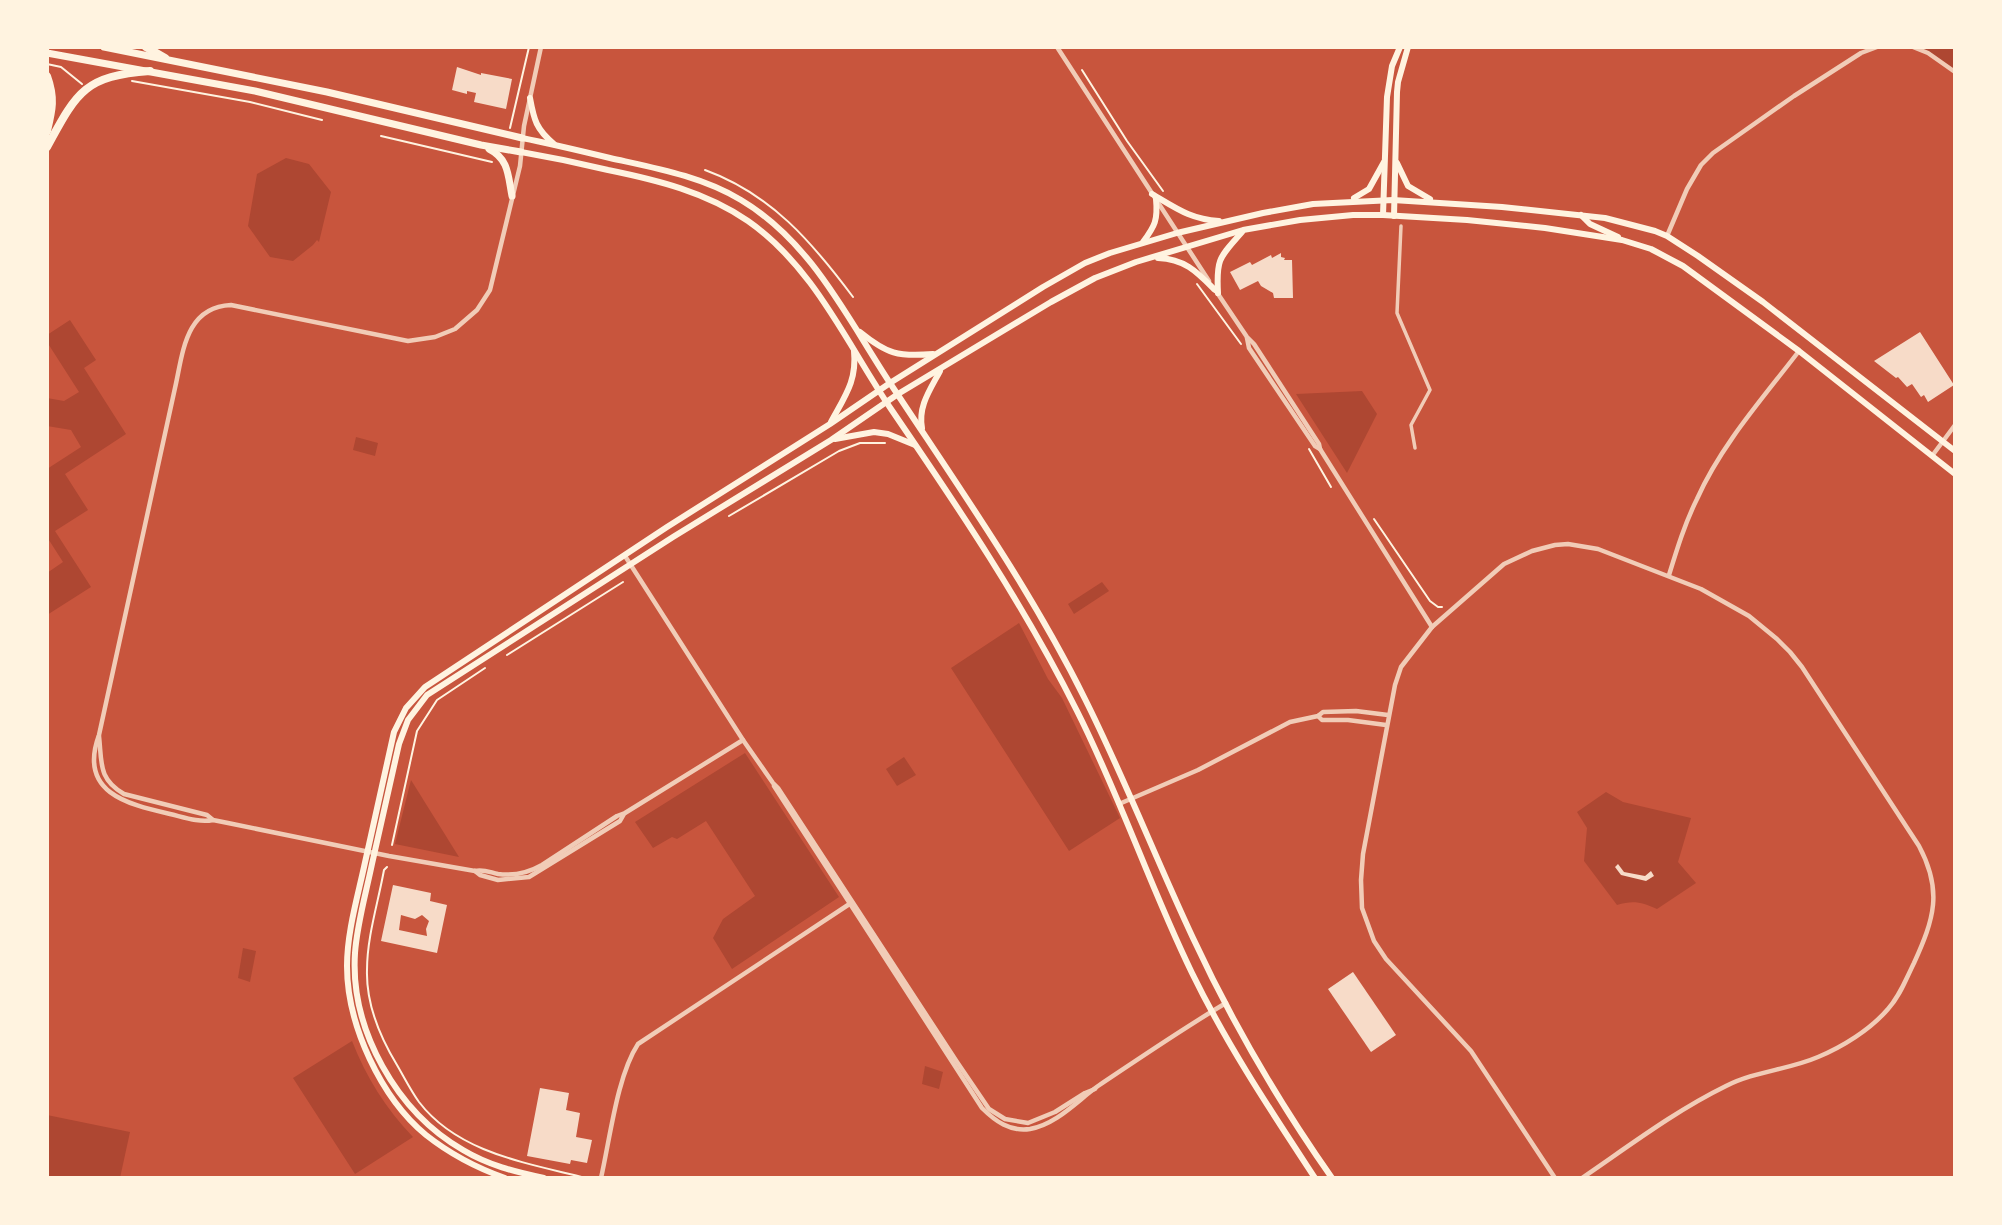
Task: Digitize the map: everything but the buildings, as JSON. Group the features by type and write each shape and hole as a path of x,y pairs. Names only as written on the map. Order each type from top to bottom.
{"highway":[{"path":"146,47 165,58"},
{"path":"47,146 60,122 87,88 120,74 150,71"},
{"path":"47,76 53,107 47,131"}],"main road":[{"path":"104,47 327,92 668,170 720,189 742,201 790,237 826,281 890,383 995,540 1054,638 1132,799 1192,937 1226,1003 1295,1122 1332,1178"},
{"path":"1383,215 1388,89 1399,47"},
{"path":"1394,216 1398,82 1409,47"},
{"path":"47,53 255,91 481,145 667,184 698,194 739,215 779,246 812,285 1010,590 1077,711 1178,943 1212,1011 1262,1097 1315,1178"},
{"path":"530,98 540,131 556,146"},
{"path":"481,145 494,151 503,161 508,172 512,196"},
{"path":"1395,159 1408,186 1435,202"},
{"path":"1347,201 1369,190 1385,161"},
{"path":"1154,196 1184,213 1228,222"},
{"path":"1141,243 1153,228 1157,216 1154,196"},
{"path":"544,1178 494,1165 441,1136 405,1099 380,1059 366,1028 355,967 357,938 371,852 398,721 415,696 425,687 935,354 1085,263 1177,233 1282,210 1347,201 1435,202 1605,218 1667,236 1763,302 1955,451"},
{"path":"505,1178 465,1161 424,1134 397,1104 371,1061 350,996 347,966 351,930 400,738 408,720 427,695 717,509 831,440 898,394 1007,327 1095,278 1243,230 1310,218 1383,215 1545,228 1622,240 1651,249 1683,266 1799,351 1955,474"},
{"path":"1581,215 1590,224 1622,240"},
{"path":"1217,291 1217,265 1243,230"},
{"path":"1153,257 1183,262 1217,291"},
{"path":"854,326 884,351 901,355 935,354"},
{"path":"830,424 853,381 856,366 854,349"},
{"path":"922,432 920,414 929,388 941,369"},
{"path":"831,440 874,432 888,434 917,446"}],"street":[{"path":"541,47 522,138 520,166 490,290 477,310 460,325 435,337 417,341 400,340 231,305 212,308 194,324 185,342 94,749 94,767 100,782 109,792 124,801 166,813 475,871 498,880 529,877 620,821 625,813 743,740"},
{"path":"1056,47 1186,247 1254,344 1315,446 1320,449 1432,627"},
{"path":"1667,236 1687,189 1701,165 1713,153 1794,96 1861,53 1877,47"},
{"path":"1913,47 1928,53 1955,72"},
{"path":"1401,226 1397,313 1430,390 1411,425 1415,448"},
{"path":"1670,575 1684,531 1705,482 1799,351"},
{"path":"1932,456 1955,425"},
{"path":"1555,1178 1480,1062 1386,959 1365,920 1361,897 1363,855 1388,715 1401,667 1432,627 1504,564 1543,548 1568,544 1598,549 1670,575 1718,597 1749,616 1777,639 1802,667 1919,846 1934,883 1934,905 1926,937 1899,993 1887,1010 1870,1025 1817,1058 1739,1079 1701,1098 1582,1178"},
{"path":"625,556 977,1100 995,1121 1016,1129 1036,1127 1058,1116 1094,1089 1226,1003"},
{"path":"1119,804 1204,767 1290,722 1318,716 1323,712 1388,715"},
{"path":"1318,716 1322,720 1386,725"},
{"path":"601,1178 624,1071 638,1044 851,903"}],"path":[{"path":"47,64 61,67 87,88"},
{"path":"1082,70 1127,141 1164,192"},
{"path":"126,80 239,99 322,120"},
{"path":"729,516 839,451 860,443 885,443"},
{"path":"1374,519 1430,601 1442,607"},
{"path":"507,654 623,582"},
{"path":"392,845 417,731 437,700 485,668"},
{"path":"387,867 384,870 369,948 367,979 381,1035 419,1101 444,1126 480,1148 501,1157 586,1178"}],"shaded area":[{"path":"1918,47 1955,47 1955,70"},
{"path":"286,158 309,164 331,192 319,242 317,240 293,261 270,257 248,226 257,174"},
{"path":"70,320 96,360 84,368 126,434 65,474 88,510 55,531 91,587 47,615 47,573 63,562 47,537 47,469 81,447 71,430 47,426 47,398 64,401 79,392 47,342 47,335"},
{"path":"1362,391 1377,414 1347,473 1296,394"},
{"path":"356,437 378,443 375,456 353,450"},
{"path":"1102,582 1109,591 1074,614 1068,604"},
{"path":"1019,623 1048,679 1062,698 1120,818 1069,851 951,668"},
{"path":"745,753 839,897 732,969 713,938 723,919 755,896 706,821 677,839 672,837 653,848 635,822"},
{"path":"904,757 916,775 897,786 886,769"},
{"path":"411,780 459,857 395,844"},
{"path":"1606,792 1623,802 1691,818 1678,862 1696,883 1657,909 1637,903 1617,905 1584,861 1587,828 1577,812"},
{"path":"243,948 256,951 250,982 238,978"},
{"path":"352,1041 378,1092 413,1137 355,1174 293,1078"},
{"path":"925,1066 943,1072 939,1089 922,1084"},
{"path":"47,1115 130,1132 120,1178 47,1178"}]}
